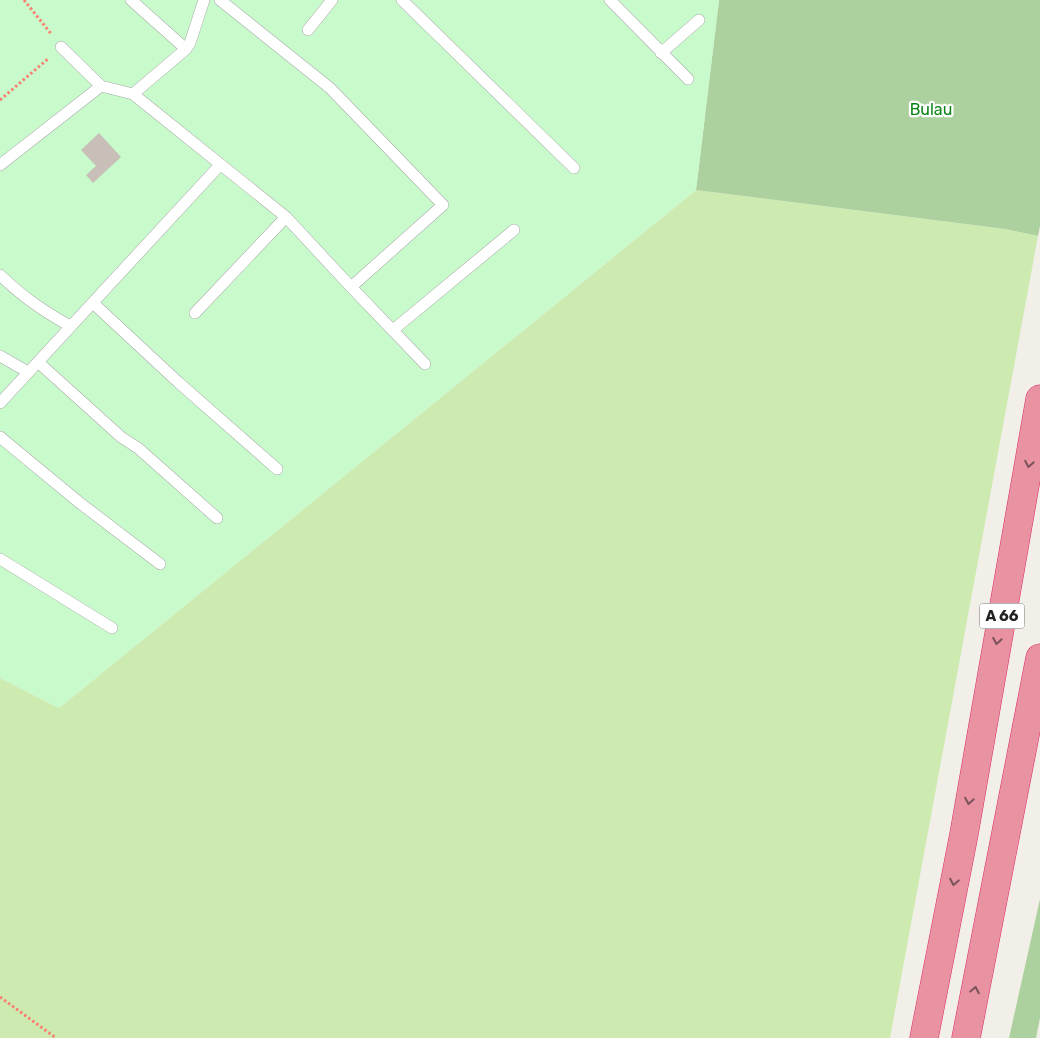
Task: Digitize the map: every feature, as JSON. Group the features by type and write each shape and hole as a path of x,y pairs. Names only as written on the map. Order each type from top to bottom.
{"highway":[{"name":"A 66","path":"924,1038 964,834 1040,399"},
{"path":"966,1038 1040,658"}],"lane":[{"path":"131,0 186,49"},
{"path":"133,94 186,49 190,43 204,0"},
{"path":"220,0 330,88 443,205 351,287"},
{"path":"308,30 332,0"},
{"path":"402,0 574,168"},
{"path":"610,0 688,79"},
{"path":"661,53 699,20"},
{"path":"61,47 101,86 133,94 286,216 425,364"},
{"path":"0,165 101,86"},
{"path":"0,403 220,165"},
{"path":"195,313 286,216"},
{"path":"392,330 514,230"},
{"path":"0,275 20,294 42,310 70,326"},
{"path":"93,303 178,382 277,469"},
{"path":"0,356 28,372"},
{"path":"38,362 217,518"},
{"path":"0,437 80,503 160,564"},
{"path":"0,558 112,628"}],"path":[{"path":"24,0 39,17"},
{"path":"0,100 43,63"},
{"path":"0,997 56,1038"}],"green space":[{"path":"0,0 719,0 696,190 59,708 0,678"},
{"name":"Bulau","path":"719,0 1040,0 1040,226 1038,236 1005,229 696,190"},
{"path":"696,190 1005,229 1038,236 890,1038 0,1038 0,678 59,708"},
{"path":"1040,899 1040,1018 1036,1038 1009,1038"}],"building":[{"path":"99,133 121,157 93,183 86,175 96,166 81,150"}]}
